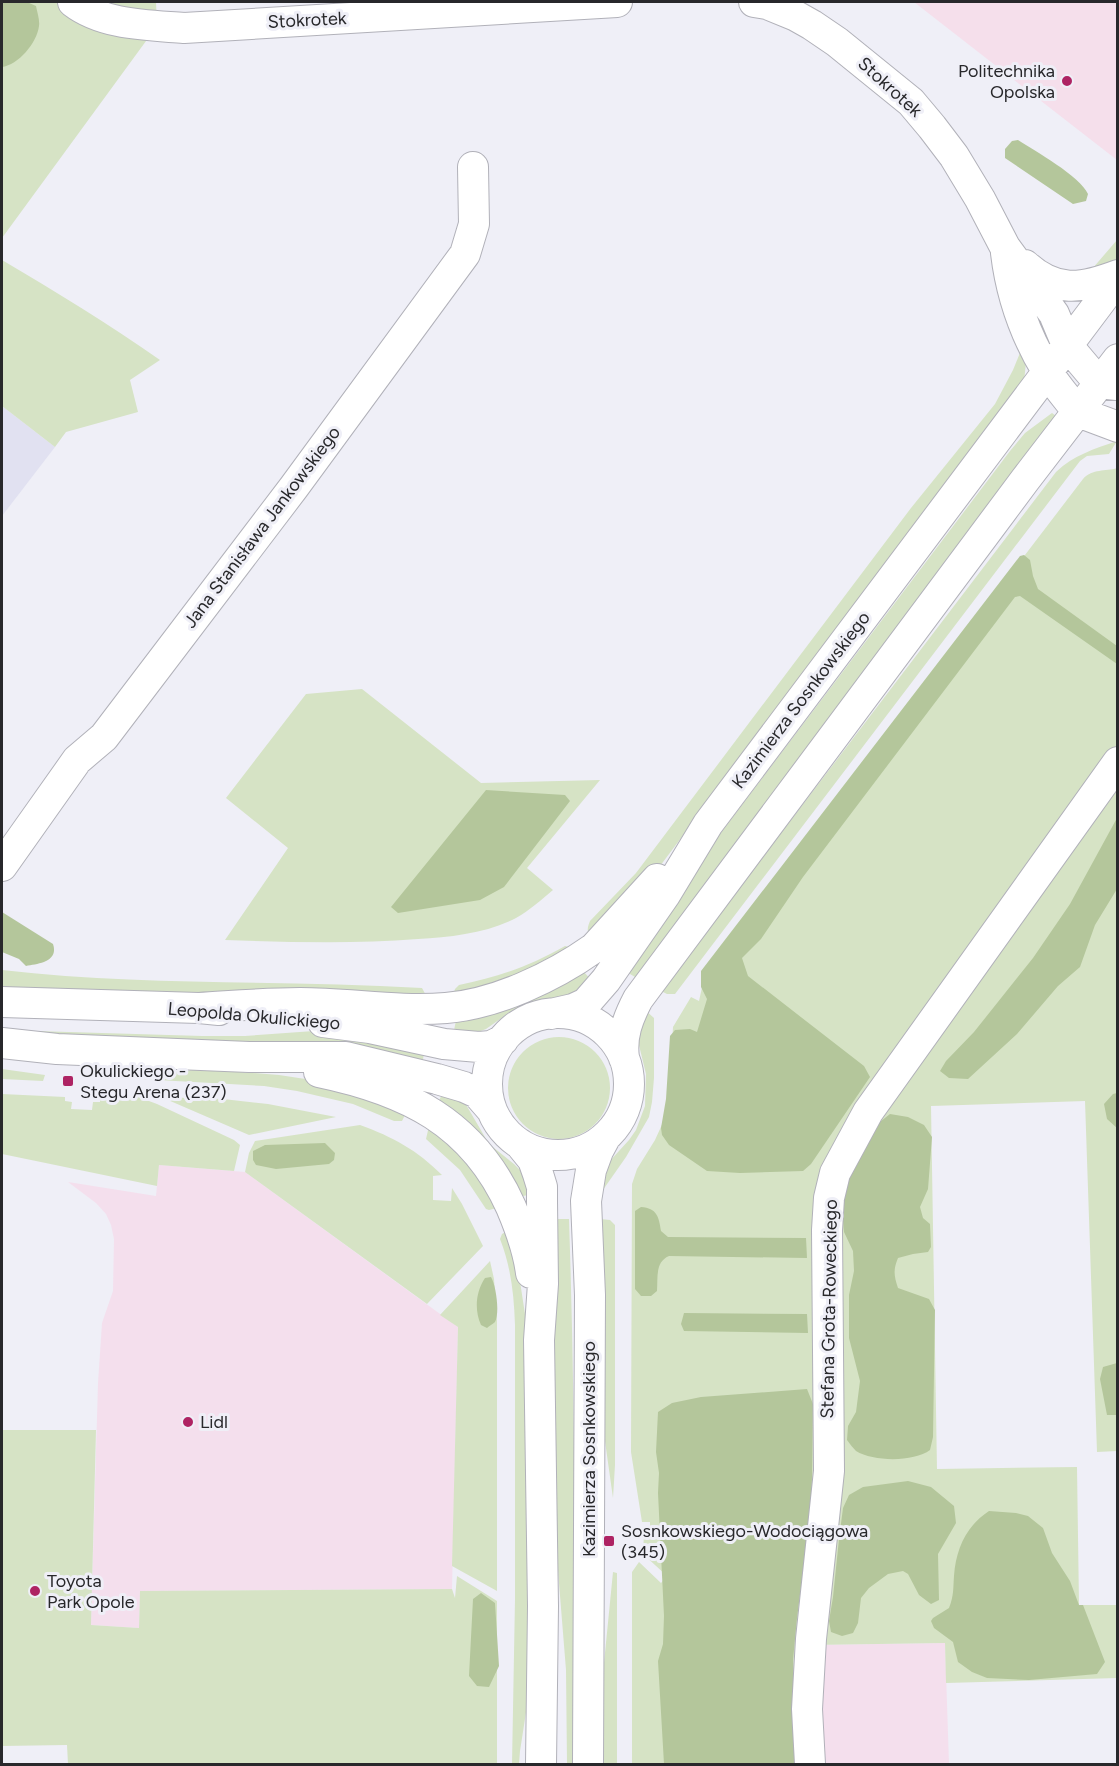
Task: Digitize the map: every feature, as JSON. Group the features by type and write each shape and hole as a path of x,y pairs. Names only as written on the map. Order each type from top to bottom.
{"street":[{"name":"Stokrotek","path":"73,2 83,9 108,18 134,24 184,28 617,2"},
{"name":"Stokrotek","path":"754,2 767,4 796,16 812,26 837,42 911,102 954,156 1005,247 1054,314 1067,345"},
{"name":"Jana Stanisława Jankowskiego","path":"3,864 77,760 104,737 306,471 465,254 474,224 473,167"},
{"name":"Stokrotek","path":"1005,247 1042,278 1060,285 1081,287 1118,277"},
{"name":"Stokrotek","path":"1005,247 1011,287 1027,333 1048,372"},
{"name":"Kazimierza Sosnkowskiego","path":"551,1014 573,1009 586,1003 606,980 665,895 708,824 1118,277"},
{"path":"1067,345 1108,384"},
{"path":"520,1144 539,1153 570,1154 586,1150 605,1138 615,1127 625,1110 628,1097 628,1071 622,1045 632,1011 639,999 1025,480 1078,412 1108,384 1118,359"},
{"path":"1048,372 1078,412 1118,427"},
{"name":"Stefana Grota-Roweckiego","path":"810,1764 807,1709 811,1639 829,1471 827,1230 829,1198 835,1173 868,1112 1118,762"},
{"path":"199,1008 300,1003 416,1009 447,1008 477,1003 509,992 554,973 594,948 708,824"},
{"name":"Leopolda Okulickiego","path":"2,1002 199,1008 370,1028 444,1044 479,1047 491,1046 503,1040"},
{"path":"542,1764 543,1606 539,1340 543,1284 542,1186 533,1160 502,1128 491,1109 487,1084 494,1055 503,1040 522,1023 538,1016 569,1014 593,1023 604,1030 615,1042 624,1058"},
{"name":"Leopolda Okulickiego","path":"2,1043 57,1049 249,1057 346,1057 464,1087 477,1093 491,1109"},
{"path":"249,1057 352,1079 395,1094 426,1110 456,1130 482,1157 503,1189 519,1225 530,1263 539,1340"},
{"name":"Kazimierza Sosnkowskiego","path":"588,1764 590,1295 586,1201 591,1170 605,1138"}],"shaded area":[{"name":"Politechnika Opolska","path":"914,2 1117,2 1117,160"},
{"path":"2,406 55,447 2,516"},
{"path":"159,1165 245,1172 458,1327 452,1589 140,1591 139,1628 91,1625 98,1383 102,1323 113,1291 114,1239 106,1214 96,1203 68,1182 156,1196"},
{"path":"945,1643 949,1764 810,1764 811,1645"}],"green space":[{"path":"2,2 156,2 157,26 2,238"},
{"path":"2,2 27,2 36,6 39,24 35,39 26,52 14,62 2,67"},
{"path":"1018,140 1056,164 1076,180 1088,194 1086,201 1073,204 1005,158 1005,149 1012,141"},
{"path":"1117,240 1117,261 1086,276"},
{"path":"2,260 82,308 160,360 130,380 138,412 66,432 55,447 2,406"},
{"path":"1022,348 1026,362 1024,382 657,870 590,938 588,930 590,921 636,873 911,508 995,404"},
{"path":"1052,413 1059,418 697,895 640,980 625,971 704,855 1010,451 1025,433"},
{"path":"1117,441 1109,454 1087,456 1080,461 675,994 667,994 657,989 778,837 1056,472 1077,457"},
{"path":"1117,468 1117,1451 1097,1452 1085,1101 931,1106 937,1469 1077,1467 1079,1605 1117,1605 1117,1678 946,1683 945,1643 811,1645 810,1764 632,1764 632,1572 639,1562 661,1583 667,1576 643,1554 644,1533 650,1532 650,1522 642,1522 631,1452 632,1184 637,1169 655,1140 665,1118 669,1098 673,1027 691,997 699,1001 705,974 1083,479 1095,472"},
{"path":"1024,555 1030,560 1038,589 1117,646 1117,664 1020,596 1015,597 803,877 761,939 742,958 748,976 864,1066 870,1077 811,1164 803,1171 740,1173 707,1171 669,1145 662,1135 661,1128 666,1099 670,1036 675,1030 690,1029 697,1032 707,999 701,987 701,971 1020,556"},
{"path":"362,689 481,783 600,780 527,868 553,890 516,918 481,931 456,935 394,941 225,940 288,848 226,798 306,694"},
{"path":"486,790 565,795 570,801 504,887 480,900 398,913 391,907"},
{"path":"1117,818 1117,889 1095,925 1080,967 1058,986 1017,1034 968,1079 949,1078 940,1071 946,1061 974,1032 1033,958 1070,904"},
{"path":"2,912 53,944 53,955 46,961 26,966 19,959 2,952"},
{"path":"565,946 571,950 516,978 453,995 459,985 514,970"},
{"path":"2,970 159,981 422,988 429,1001 15,989 2,986"},
{"path":"583,971 593,982 570,997 536,1001 513,1010 486,1029 453,1036 456,1020"},
{"path":"644,1009 654,1018 654,1078 649,1117 626,1157 598,1197 608,1163 636,1130 645,1106 646,1074 638,1041"},
{"path":"2,1030 245,1036 328,1030 425,1048 422,1065 2,1033"},
{"path":"559,1037 579,1041 595,1052 606,1068 610,1088 606,1108 595,1124 579,1135 559,1139 539,1135 523,1124 512,1108 508,1088 512,1068 523,1052 539,1041"},
{"path":"2,1069 45,1075 43,1081 2,1079"},
{"path":"201,1069 312,1080 375,1099 405,1115 402,1121 394,1121 353,1104 264,1086 122,1078"},
{"path":"444,1090 465,1103 489,1144 524,1174 532,1194 519,1197 438,1103"},
{"path":"1118,1093 1117,1128 1107,1119 1104,1104 1113,1094"},
{"path":"2,1094 65,1097 65,1101 72,1102 71,1109 92,1110 93,1102 100,1102 100,1097 138,1097 234,1140 240,1145 234,1171 159,1165 157,1186 2,1154"},
{"path":"161,1097 223,1099 268,1104 336,1117 249,1135"},
{"path":"890,1114 908,1117 924,1125 932,1137 928,1189 920,1207 923,1218 930,1224 931,1247 928,1252 898,1258 895,1273 898,1288 929,1299 935,1310 933,1437 930,1450 923,1454 914,1457 883,1459 856,1451 847,1440 848,1426 856,1412 860,1381 849,1338 849,1295 854,1271 853,1251 844,1232 841,1201 847,1180 876,1125"},
{"path":"360,1125 404,1145 442,1175 433,1176 433,1200 451,1201 452,1188 483,1246 427,1304 245,1172 249,1153 255,1141"},
{"path":"429,1126 468,1161 497,1208 486,1209 460,1170 426,1139"},
{"path":"325,1143 335,1153 334,1160 329,1164 276,1169 256,1165 253,1160 253,1151 265,1145"},
{"path":"641,1207 654,1211 661,1231 668,1237 806,1238 807,1258 669,1256 659,1266 657,1291 651,1296 641,1296 635,1289 635,1211"},
{"path":"553,1219 569,1219 573,1355 573,1764 567,1764 566,1670 556,1546"},
{"path":"600,1219 610,1220 615,1225 613,1498 602,1420"},
{"path":"507,1231 517,1262 525,1314 527,1394 527,1706 519,1764 512,1764 515,1599 515,1325 511,1281 500,1239"},
{"path":"490,1261 494,1279 497,1320 497,1591 452,1566 458,1327 440,1315"},
{"path":"491,1277 496,1292 497,1312 495,1322 487,1328 481,1325 477,1313 477,1301 482,1283 485,1278"},
{"path":"684,1313 807,1314 808,1333 684,1331 681,1324"},
{"path":"1117,1363 1117,1415 1107,1415 1100,1379 1103,1367"},
{"path":"807,1389 813,1404 811,1509 793,1660 795,1764 664,1764 658,1661 663,1644 664,1616 659,1473 656,1452 658,1412 672,1403 701,1397"},
{"path":"2,1430 96,1430 91,1625 139,1628 140,1591 452,1589 455,1598 457,1576 497,1601 497,1764 68,1764 67,1745 2,1746"},
{"path":"908,1481 931,1487 954,1506 956,1523 938,1554 939,1600 931,1604 919,1595 908,1574 903,1571 888,1574 869,1588 861,1598 858,1623 853,1633 842,1636 831,1632 829,1621 843,1508 849,1495 863,1487"},
{"path":"989,1511 1028,1516 1043,1528 1052,1553 1070,1581 1079,1605 1083,1605 1105,1662 1097,1674 1029,1680 987,1678 972,1672 958,1662 953,1642 934,1628 931,1621 933,1618 949,1608 951,1603 955,1566 964,1539 974,1524"},
{"path":"613,1572 617,1573 617,1764 602,1764 603,1673"},
{"path":"481,1593 495,1603 499,1666 489,1687 477,1686 469,1676 473,1599"}],"place":[{"name":"Politechnika Opolska","path":"1067,81"},
{"name":"Okulickiego - Stegu Arena (237)","path":"68,1081"},
{"name":"Lidl","path":"188,1422"},
{"name":"Sosnkowskiego-Wodociągowa (345)","path":"609,1541"},
{"name":"Toyota Park Opole","path":"35,1591"}]}
